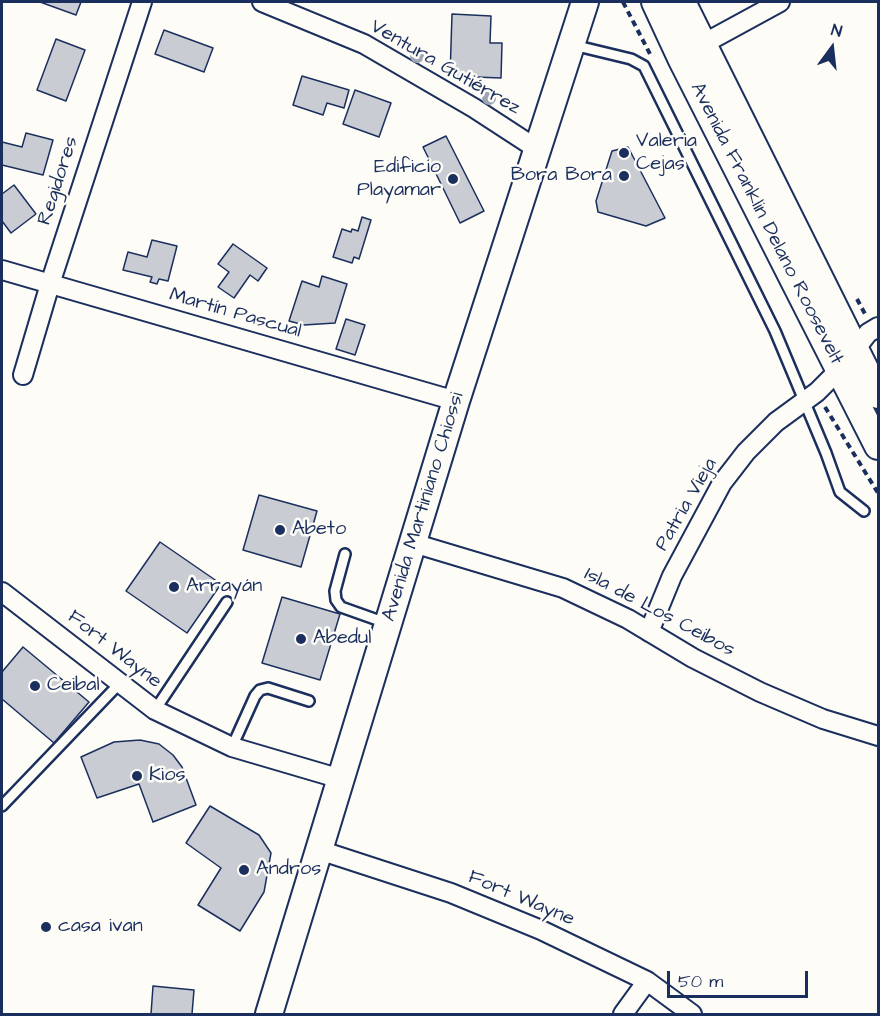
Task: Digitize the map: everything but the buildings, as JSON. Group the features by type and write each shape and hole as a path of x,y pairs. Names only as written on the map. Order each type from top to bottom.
{"street":[{"name":"Regidores","path":"23,375 50,284 142,2"},
{"name":"Ventura Gutiérrez","path":"262,2 364,44 474,108 537,149"},
{"name":"Avenida Martiniano Chiossi","path":"269,1014 456,401 585,2"},
{"name":"Avenida Franklin Delano Roosevelt","path":"655,2 681,58 879,446"},
{"name":"Avenida Franklin Delano Roosevelt","path":"682,2 879,394"},
{"path":"703,44 780,2"},
{"name":"Martín Pascual","path":"2,270 456,401"},
{"name":"Patria Vieja","path":"649,632 672,576 722,483 746,452 776,422 805,401 840,369 868,333 879,327"},
{"name":"Isla de Los Ceibos","path":"413,543 562,588 628,620 693,658 760,692 823,719 879,736"},
{"name":"Fort Wayne","path":"2,592 155,710 232,747 341,778"},
{"name":"Fort Wayne","path":"319,850 471,902 541,930 646,981 692,1014"},
{"path":"622,1014 646,981"}],"lane":[{"path":"571,45 631,59 644,66 770,320 805,401 840,492 864,512"},
{"path":"345,554 335,591 336,600 341,607 389,624"},
{"path":"155,710 226,602"},
{"path":"2,806 119,684"},
{"path":"232,747 255,696 260,690 268,688 309,701"}],"place":[{"name":"Valeria Cejas","path":"624,153"},
{"name":"Bora Bora","path":"624,176"},
{"name":"Edificio Playamar","path":"453,179"},
{"name":"Abeto","path":"280,530"},
{"name":"Arrayán","path":"174,587"},
{"name":"Abedul","path":"301,639"},
{"name":"Ceibal","path":"35,686"},
{"name":"Kios","path":"137,776"},
{"name":"Andros","path":"244,870"},
{"name":"casa ivan","path":"46,927"}]}
